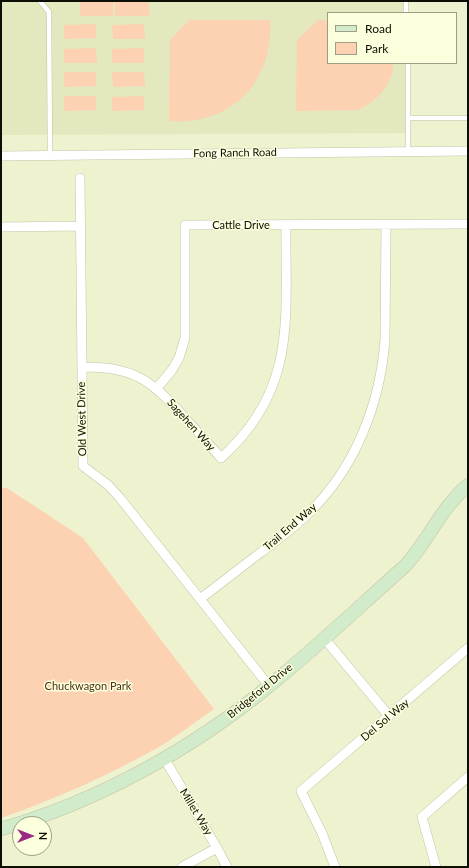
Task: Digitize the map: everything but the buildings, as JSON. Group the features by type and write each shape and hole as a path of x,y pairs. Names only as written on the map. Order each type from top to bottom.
{"street":[{"name":"Fong Ranch Road","path":"1,156 468,151"},
{"name":"Old West Drive","path":"80,178 83,466 108,485 120,498 269,686"},
{"name":"Cattle Drive","path":"157,388 172,370 179,358 185,338 185,225 468,224"},
{"name":"Sagehen Way","path":"82,367 111,368 125,371 138,376 157,388 168,398 221,458 245,434 266,404 277,375 283,351 285,333 286,225"},
{"name":"Trail End Way","path":"200,599 290,530 310,512 339,477 358,442 375,400 383,358 385,340 386,225"},
{"path":"1,227 81,226"},
{"name":"Bridgeford Drive","path":"1,829 46,814 121,782 204,734 269,686 410,561 450,504 468,485"},
{"path":"324,638 389,716"},
{"name":"Del Sol Way","path":"335,867 322,833 301,791 468,648"},
{"name":"Millet Way","path":"164,758 227,867"},
{"path":"436,867 422,817 468,777"},
{"path":"182,867 217,848"}],"lane":[{"path":"40,1 49,12 50,155"},
{"path":"406,1 406,12"},
{"path":"408,64 408,152"},
{"path":"408,118 468,118"}],"shaded area":[{"path":"1,1 409,1 409,12 327,12 327,64 408,64 406,133 1,135"}],"green space":[{"path":"80,1 113,1 113,16 80,16"},
{"path":"115,1 149,1 149,16 115,16"},
{"path":"189,20 270,20 269,42 265,63 256,81 244,96 229,108 212,116 191,121 169,121 170,40"},
{"path":"318,20 327,20 327,64 393,64 387,85 377,97 358,110 296,111 297,40"},
{"path":"96,24 96,38 64,39 64,25"},
{"path":"144,24 145,39 113,39 112,25"},
{"path":"96,48 97,63 64,63 64,49"},
{"path":"144,48 144,63 112,63 112,49"},
{"path":"64,72 96,72 96,86 64,87"},
{"path":"112,72 144,72 145,86 113,87"},
{"path":"64,96 96,96 96,110 64,111"},
{"path":"144,96 144,110 112,111 112,97"},
{"name":"Chuckwagon Park","path":"1,488 7,488 83,538 214,709 166,743 121,767 62,795 1,818"}]}
